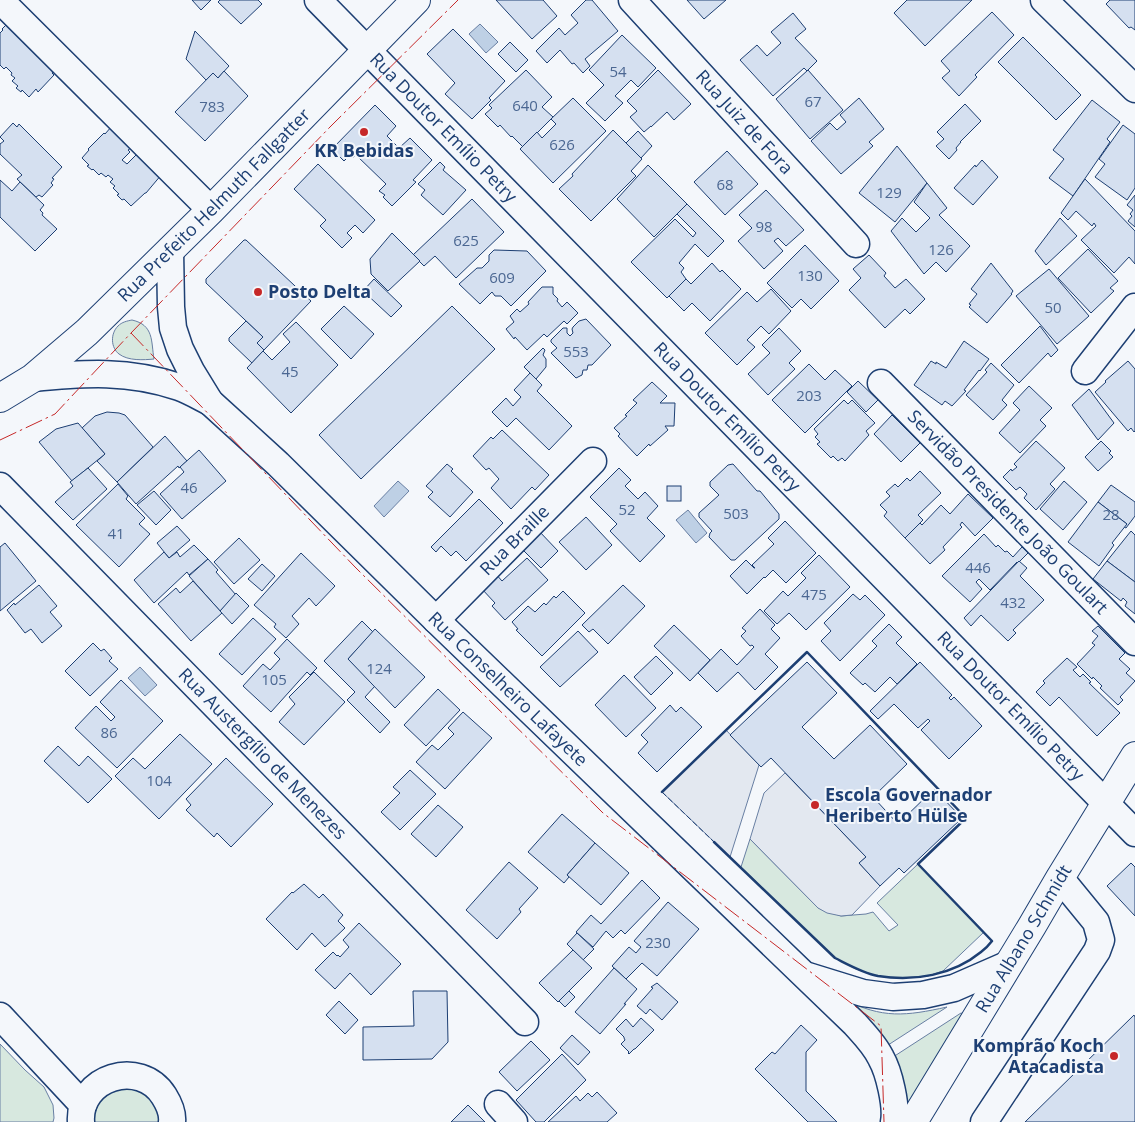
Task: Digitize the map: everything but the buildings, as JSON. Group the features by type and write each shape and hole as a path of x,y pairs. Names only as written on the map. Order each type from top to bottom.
{"main road":[{"name":"Rua Prefeito Helmuth Fallgatter","path":"0,398 33,378 87,332 211,210 416,0"},
{"name":"Rua Albano Schmidt","path":"913,1122 1135,756"}],"street":[{"path":"0,0 211,210"},
{"name":"Rua Doutor Emílio Petry","path":"318,0 1135,833"},
{"name":"Rua Juiz de Fora","path":"632,0 856,244"},
{"path":"1044,0 1135,89"},
{"name":"Rua Conselheiro Lafayete","path":"170,250 173,328 180,349 210,402 284,471 855,1024 881,1057 890,1084 895,1116 894,1122"},
{"path":"1084,371 1135,306"},
{"name":"Rua Conselheiro Lafayete","path":"33,378 79,374 126,375 154,380 180,388 210,402"},
{"name":"Servidão Presidente João Goulart","path":"881,383 1135,642"},
{"name":"Rua Braille","path":"436,620 593,461"},
{"name":"Rua Austergílio de Menezes","path":"0,486 525,1022"},
{"path":"984,1122 1097,952 1101,940 1096,922 1060,878"},
{"name":"Rua Conselheiro Lafayete","path":"805,975 864,993 892,997 923,995 954,988 1009,964"},
{"path":"0,1016 82,1114 91,1092 102,1082 117,1076 133,1075 148,1080 160,1090 169,1103 172,1122"}],"shaded area":[{"path":"126,321 139,322 148,330 152,340 154,359 127,358 119,354 114,348 112,341 115,329"},
{"path":"726,730 759,765 730,857 662,792"},
{"path":"785,773 866,857 859,863 880,886 852,915 841,916 827,913 818,908 750,839 764,793"},
{"path":"750,839 818,908 841,916 873,912 889,931 898,925 877,903 918,864 984,932 943,971 928,976 901,978 877,976 856,969 835,958 741,867"},
{"path":"844,999 870,1010 894,1014 906,1014 947,1007 885,1047"},
{"path":"961,1013 964,1014 905,1116 890,1059"},
{"path":"0,1044 44,1087 53,1105 53,1122 0,1122"},
{"path":"109,1086 146,1087 165,1122 88,1122 91,1104"}],"water":[{"path":"480,24 498,42 486,53 469,34"},
{"path":"398,481 409,491 384,517 374,506"},
{"path":"688,510 707,533 696,543 676,520"},
{"path":"140,667 157,685 145,696 128,678"}],"fence":[{"path":"662,792 714,842"}],"wall":[{"path":"662,792 807,652 966,818 918,864 992,941 984,950 970,960 932,975 892,978 867,973 835,958 714,842"}],"power":[{"path":"0,440 55,414 330,127 458,0"},
{"path":"131,333 355,567 603,813 881,1026 884,1122"}],"place":[{"name":"KR Bebidas","path":"364,132"},
{"name":"Posto Delta","path":"258,292"},
{"name":"Escola Governador Heriberto Hülse","path":"815,805"},
{"name":"Komprão Koch Atacadista","path":"1114,1056"}]}
